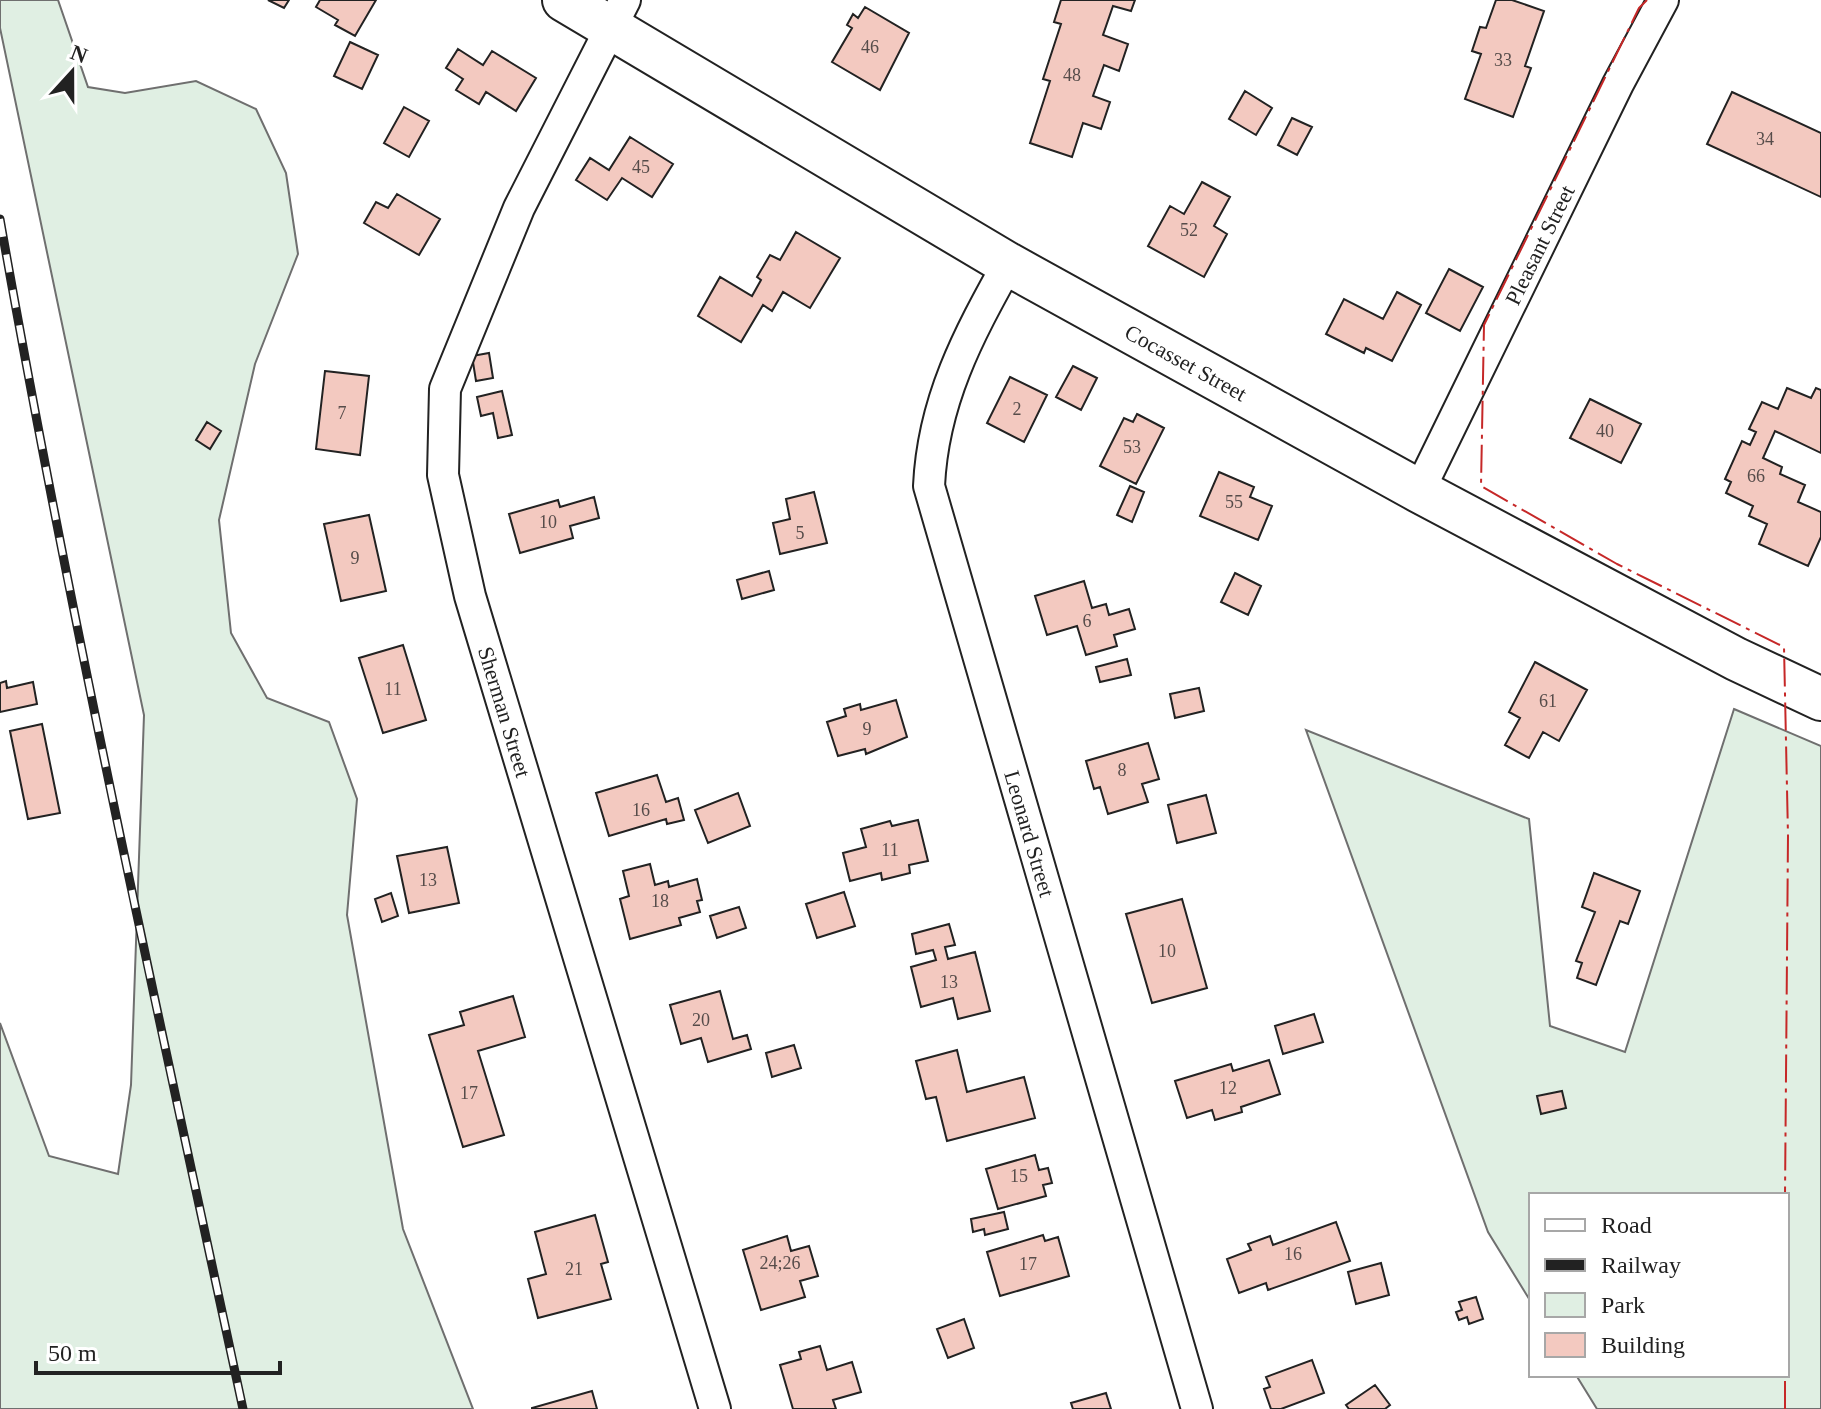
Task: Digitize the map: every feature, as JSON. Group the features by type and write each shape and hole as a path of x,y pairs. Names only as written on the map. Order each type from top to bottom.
{"main road":[{"name":"Cocasset Street","path":"564,0 617,14 1008,264 1419,491 1736,659 1821,699"}],"street":[{"name":"Pleasant Street","path":"1419,491 1613,95 1663,0"},
{"name":"Sherman Street","path":"617,14 519,208 445,389 443,475 470,596 715,1409"},
{"name":"Leonard Street","path":"1008,264 960,350 930,456 929,486 1197,1409"}],"green space":[{"path":"0,0 58,0 88,87 125,93 196,81 256,109 286,173 298,254 255,364 219,520 231,633 267,698 329,722 357,799 347,915 403,1229 473,1409 0,1409 0,1023 49,1156 118,1174 131,1085 144,715 0,28"},
{"path":"1734,709 1821,746 1821,1409 1597,1409 1577,1377 1789,1377 1789,1193 1529,1193 1529,1299 1488,1232 1306,730 1529,819 1550,1026 1625,1052"}],"building":[{"path":"268,0 289,0 284,8"},
{"path":"320,0 376,0 355,36 335,25 338,20 316,7"},
{"path":"1061,0 1135,0 1131,11 1113,6 1103,35 1128,44 1119,71 1104,65 1093,96 1110,102 1101,129 1083,123 1072,157 1030,143 1050,81 1043,79 1061,24 1054,22"},
{"path":"1496,0 1512,0 1544,11 1525,66 1531,68 1513,117 1465,99 1481,54 1472,51 1480,27 1486,28"},
{"path":"865,7 909,33 880,90 832,62 852,28 847,25 853,14 858,18"},
{"path":"350,42 378,55 362,89 334,76"},
{"path":"458,49 483,65 492,51 536,78 516,111 486,92 479,104 456,90 463,79 446,68"},
{"path":"1245,91 1272,108 1256,135 1229,119"},
{"path":"1732,92 1821,133 1821,197 1707,144"},
{"path":"404,107 429,121 409,157 384,143"},
{"path":"1292,118 1312,127 1297,155 1278,145"},
{"path":"630,137 673,164 652,197 622,178 607,200 576,180 590,158 609,170"},
{"path":"1202,182 1230,197 1214,226 1227,234 1204,277 1148,246 1170,206 1184,214"},
{"path":"397,194 440,219 419,255 364,223 376,202 388,208"},
{"path":"796,232 840,258 810,308 783,292 772,311 763,305 741,342 698,316 720,277 752,296 761,280 757,277 770,255 780,260"},
{"path":"1449,269 1483,287 1460,331 1426,313"},
{"path":"1397,292 1421,305 1392,361 1366,348 1364,353 1326,334 1344,299 1383,319"},
{"path":"489,353 493,378 476,381 472,356"},
{"path":"1073,366 1097,378 1081,410 1056,397"},
{"path":"325,371 369,376 360,455 316,449"},
{"path":"1010,377 1047,395 1024,442 987,423"},
{"path":"1787,388 1811,398 1816,388 1821,390 1821,453 1775,431 1763,458 1782,467 1780,474 1805,485 1798,502 1821,512 1821,537 1808,566 1759,544 1767,524 1749,516 1753,506 1726,493 1731,482 1725,479 1742,441 1750,445 1756,432 1749,429 1762,402 1778,409"},
{"path":"502,391 512,435 498,438 493,413 481,416 477,397"},
{"path":"1590,399 1641,424 1621,463 1570,438"},
{"path":"1137,414 1164,428 1136,484 1100,466 1124,418 1133,422"},
{"path":"207,422 221,431 210,449 196,440"},
{"path":"1219,472 1254,487 1250,497 1272,506 1258,540 1200,516"},
{"path":"1130,486 1144,492 1132,522 1117,515"},
{"path":"814,492 827,543 780,554 773,523 790,519 786,499"},
{"path":"594,497 599,518 570,526 573,538 520,553 509,514 558,500 560,507"},
{"path":"369,515 386,591 341,601 324,524"},
{"path":"769,571 774,590 742,599 737,580"},
{"path":"1235,573 1261,586 1248,615 1221,602"},
{"path":"1084,581 1092,608 1106,604 1109,615 1129,609 1135,629 1114,635 1117,646 1086,655 1077,626 1047,635 1035,596"},
{"path":"403,645 426,720 383,733 359,658"},
{"path":"1127,659 1131,675 1100,682 1096,667"},
{"path":"1535,662 1587,690 1559,741 1543,732 1529,758 1505,745 1520,718 1509,712"},
{"path":"6,681 7,688 33,682 37,704 0,712 0,683"},
{"path":"1199,688 1204,711 1175,718 1170,694"},
{"path":"896,700 907,737 866,754 865,749 838,756 827,722 846,716 844,709 860,704 861,710"},
{"path":"42,724 60,813 28,819 10,731"},
{"path":"1148,743 1159,779 1142,784 1148,802 1108,814 1100,787 1094,789 1086,761"},
{"path":"657,775 666,802 678,798 684,820 667,824 666,819 609,836 596,793"},
{"path":"738,793 750,826 708,843 695,810"},
{"path":"1206,795 1216,833 1177,843 1168,805"},
{"path":"918,820 928,861 909,865 910,873 882,880 881,873 850,881 843,853 866,847 861,829 890,821 892,826"},
{"path":"447,847 459,903 409,913 397,856"},
{"path":"650,864 655,885 668,881 669,887 697,879 702,900 697,901 700,912 679,918 681,925 630,939 620,899 629,896 623,871"},
{"path":"1594,873 1640,891 1628,924 1620,921 1596,985 1577,978 1582,963 1576,961 1595,912 1582,907"},
{"path":"844,892 855,926 817,938 806,904"},
{"path":"391,893 398,916 382,922 375,899"},
{"path":"1182,899 1207,988 1152,1003 1126,914"},
{"path":"739,907 746,928 717,938 710,916"},
{"path":"949,924 955,945 945,947 948,959 975,952 990,1011 958,1019 953,998 921,1007 911,967 936,960 933,950 916,954 912,934"},
{"path":"720,991 733,1039 747,1035 751,1049 708,1062 701,1038 681,1044 670,1005"},
{"path":"513,996 525,1037 478,1051 504,1135 463,1147 429,1035 464,1025 460,1012"},
{"path":"1314,1014 1323,1042 1283,1054 1275,1026"},
{"path":"794,1045 801,1068 772,1077 766,1053"},
{"path":"957,1050 967,1092 1024,1077 1035,1118 947,1141 936,1097 926,1099 916,1061"},
{"path":"1269,1060 1280,1094 1241,1107 1242,1112 1215,1120 1212,1110 1187,1118 1175,1081 1231,1064 1233,1071"},
{"path":"1562,1091 1566,1108 1541,1114 1537,1096"},
{"path":"1035,1155 1039,1170 1048,1168 1052,1183 1043,1185 1046,1196 998,1209 986,1169"},
{"path":"1004,1212 1008,1229 985,1235 984,1229 973,1232 971,1219"},
{"path":"595,1215 608,1262 601,1264 611,1299 538,1318 528,1279 546,1274 535,1232"},
{"path":"1336,1222 1350,1261 1268,1290 1266,1283 1239,1293 1227,1259 1251,1250 1248,1244 1270,1236 1273,1245"},
{"path":"1043,1235 1045,1241 1058,1237 1069,1276 1000,1296 987,1252"},
{"path":"787,1236 791,1251 809,1246 818,1276 800,1281 805,1297 761,1310 743,1250"},
{"path":"1381,1263 1389,1295 1356,1304 1348,1272"},
{"path":"1476,1297 1483,1319 1469,1324 1467,1317 1459,1320 1456,1312 1462,1310 1459,1302"},
{"path":"964,1319 974,1348 948,1358 937,1329"},
{"path":"820,1346 827,1370 852,1362 861,1392 833,1400 836,1409 793,1409 780,1365 801,1359 799,1352"},
{"path":"1312,1360 1324,1393 1281,1409 1271,1409 1264,1389 1270,1387 1266,1377"},
{"path":"1375,1385 1390,1405 1385,1409 1349,1409 1346,1405"},
{"path":"592,1391 597,1409 532,1409 532,1408"},
{"path":"1106,1393 1111,1409 1073,1409 1071,1403"}],"railway":[{"path":"0,219 85,666 243,1409"}],"power":[{"path":"1647,0 1639,8 1484,325 1481,486 1617,564 1784,647 1788,836 1785,1193"},
{"path":"1785,1377 1785,1409"}]}
